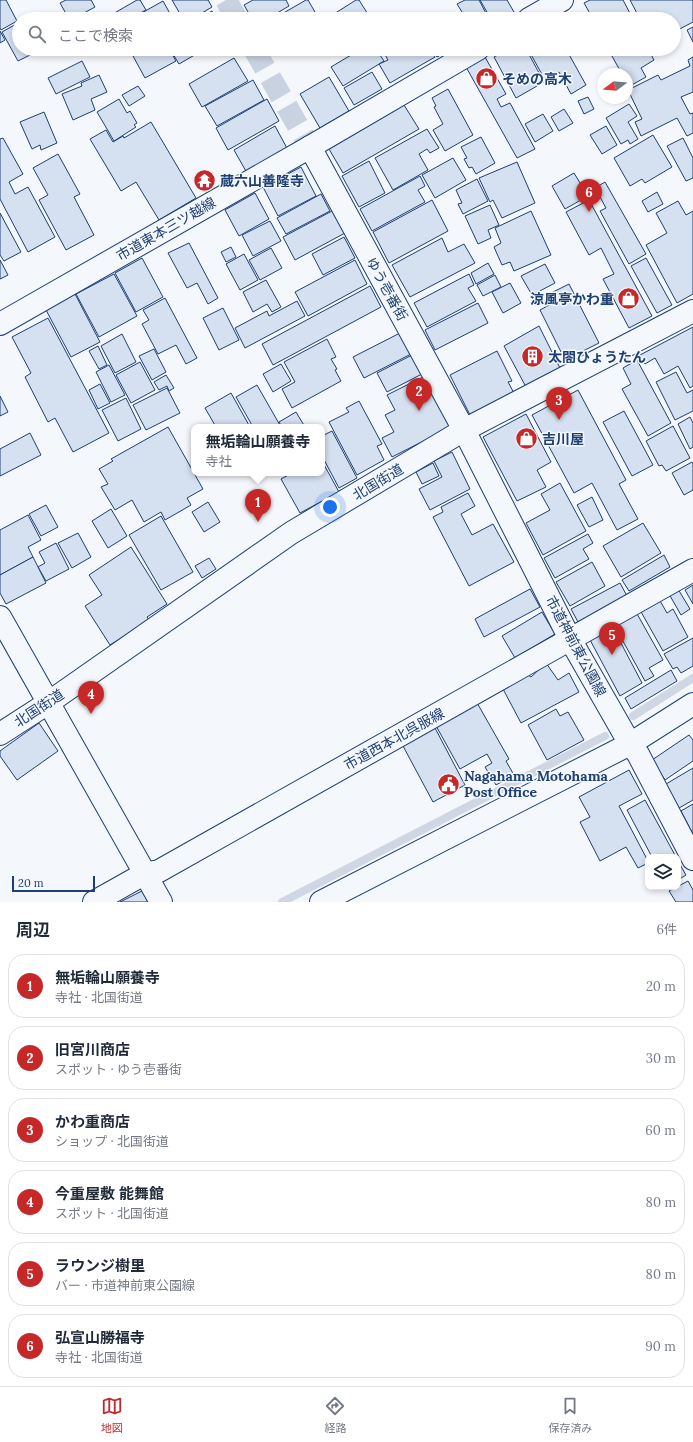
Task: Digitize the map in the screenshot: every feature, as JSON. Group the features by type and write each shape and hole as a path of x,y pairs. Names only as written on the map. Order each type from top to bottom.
{"street":[{"path":"541,12 562,0"},
{"name":"市道東本三ツ越線","path":"0,324 466,56"},
{"name":"ゆう壱番街","path":"310,147 464,430"},
{"name":"北国街道","path":"0,734 48,703 290,533 464,430 693,311"},
{"name":"市道神前東公園線","path":"464,430 570,639 630,744 638,754 693,858"},
{"name":"市道西本北呉服線","path":"94,902 144,874 159,871 693,570"},
{"path":"0,617 161,902"},
{"path":"321,902 630,744 693,704"}],"building":[{"path":"0,0 6,0 12,12 12,24 1,30"},
{"path":"66,0 91,0 95,7 86,12 65,12 60,3"},
{"path":"137,0 140,0 146,10 142,12 116,12"},
{"path":"172,0 208,0 212,7 204,12 179,12"},
{"path":"253,0 286,0 289,6 279,12 248,12 244,5"},
{"path":"308,0 315,12 285,12"},
{"path":"356,0 359,0 367,12 337,12"},
{"path":"465,0 479,0 485,12 462,12 457,4"},
{"path":"480,0 507,0 514,12 487,12"},
{"path":"590,0 623,0 629,12 589,12 584,3"},
{"path":"630,0 693,0 693,22 681,28 681,12 636,12"},
{"path":"163,1 169,12 143,12"},
{"path":"12,26 12,50 2,32"},
{"path":"693,27 693,42 687,30"},
{"path":"0,31 5,40 0,43"},
{"path":"15,56 28,56 18,61"},
{"path":"133,56 173,56 176,61 145,78"},
{"path":"174,56 193,56 179,64"},
{"path":"349,56 381,56 384,61 343,86 331,67"},
{"path":"386,56 435,57 390,83 379,64 388,60"},
{"path":"530,56 544,82 516,98 494,57"},
{"path":"532,56 570,56 586,85 571,94 559,72 545,80"},
{"path":"612,56 652,56 654,60 641,68 646,77 633,84 633,68 619,68"},
{"path":"485,57 506,94 497,99 501,107 510,103 535,149 517,158 466,67"},
{"path":"693,57 693,92 681,97 690,114 693,113 693,133 687,136 677,118 641,136 635,122 642,119 633,100 633,88 658,75 661,80 690,66 688,60"},
{"path":"234,58 248,81 202,107 189,84"},
{"path":"82,61 90,77 56,94 48,78"},
{"path":"372,72 382,89 354,105 344,88"},
{"path":"99,75 107,92 91,99 95,110 73,120 62,94 82,86 81,83"},
{"path":"329,77 349,111 320,128 300,94"},
{"path":"253,80 264,100 217,126 205,106"},
{"path":"138,86 145,96 129,106 122,95"},
{"path":"448,89 473,135 445,151 433,130 443,124 434,107 436,106 432,98"},
{"path":"588,97 594,109 584,114 578,101"},
{"path":"119,99 127,113 130,111 137,123 134,125 136,127 114,141 97,112"},
{"path":"267,99 279,121 228,150 216,128"},
{"path":"629,104 637,116 628,122 638,139 630,144 628,140 621,144 606,118"},
{"path":"404,105 419,129 343,173 329,149"},
{"path":"564,109 573,123 559,131 551,117"},
{"path":"44,112 57,143 41,150 40,145 32,149 20,122"},
{"path":"543,114 553,131 535,142 525,124"},
{"path":"151,122 196,198 159,220 136,182 121,191 90,139 106,130 113,142 123,136 124,138"},
{"path":"275,126 288,150 247,173 234,150"},
{"path":"606,126 617,145 602,154 590,135"},
{"path":"427,129 439,148 430,153 427,149 419,154 428,170 393,190 375,158"},
{"path":"653,135 672,167 645,183 642,179 630,186 614,158"},
{"path":"481,137 495,163 476,174 472,167 469,168 464,159 467,158 461,147"},
{"path":"3,138 23,174 9,182 15,194 28,187 55,237 28,252 0,199 0,139"},
{"path":"683,138 693,158 693,178 686,181 667,146"},
{"path":"58,154 80,194 74,197 94,235 66,250 39,200 48,195 33,168"},
{"path":"453,158 466,180 435,198 422,175"},
{"path":"369,161 385,193 359,207 342,176"},
{"path":"517,162 535,203 502,218 493,200 490,202 479,178"},
{"path":"301,167 316,196 278,216 263,187"},
{"path":"574,173 588,196 565,209 552,186"},
{"path":"420,176 425,186 418,190 425,202 372,231 360,209"},
{"path":"477,179 488,201 463,214 458,204 462,203 456,190"},
{"path":"605,182 646,254 629,264 600,211 606,208 595,188"},
{"path":"657,192 663,204 648,212 642,201"},
{"path":"255,193 269,219 239,236 225,210"},
{"path":"321,194 330,211 286,234 277,218"},
{"path":"432,200 448,231 389,263 373,232"},
{"path":"589,200 652,316 629,328 603,279 614,274 601,248 589,255 566,212"},
{"path":"678,201 686,215 693,211 693,294 677,303 646,245 667,233 656,213"},
{"path":"490,205 499,225 488,230 491,238 478,244 465,216"},
{"path":"332,211 345,233 295,260 283,237"},
{"path":"531,211 551,255 514,271 510,262 502,265 494,247 501,243 495,228"},
{"path":"0,213 21,252 4,261 0,255"},
{"path":"270,221 281,241 253,256 242,235"},
{"path":"344,237 355,258 323,275 312,254"},
{"path":"442,238 448,252 464,244 475,263 410,297 392,265"},
{"path":"189,243 218,298 208,304 197,283 187,288 168,253"},
{"path":"231,247 236,257 226,262 221,252"},
{"path":"271,248 282,268 260,280 249,260"},
{"path":"244,254 258,280 240,290 226,264"},
{"path":"142,258 163,297 136,312 115,273"},
{"path":"646,258 672,305 657,313 631,266"},
{"path":"0,260 8,275 0,279"},
{"path":"355,260 367,284 308,316 295,292"},
{"path":"488,263 494,274 476,284 471,273"},
{"path":"545,264 555,283 532,295 521,276"},
{"path":"114,274 137,316 99,337 76,294"},
{"path":"469,274 474,285 468,288 476,301 427,327 414,303"},
{"path":"495,275 501,287 483,296 477,285"},
{"path":"266,280 281,307 272,312 267,304 253,312 243,292"},
{"path":"510,283 521,303 503,313 492,292"},
{"path":"569,284 599,343 565,360 540,310 553,303 549,294"},
{"path":"370,286 381,307 273,365 262,344"},
{"path":"75,294 100,342 71,357 46,310"},
{"path":"165,298 197,358 186,364 176,345 158,354 142,324 149,320 143,310"},
{"path":"297,301 305,316 245,348 235,328 267,311 269,316"},
{"path":"478,303 488,323 435,350 425,330"},
{"path":"223,308 239,340 219,350 203,318"},
{"path":"48,318 109,433 73,452 55,418 48,422 25,377 31,373 12,337"},
{"name":"太閤ひょうたん","path":"539,326 560,368 526,387 504,346"},
{"path":"693,327 693,386 690,388 678,366 664,374 655,358 645,364 640,355"},
{"path":"402,332 413,353 364,378 353,357"},
{"path":"122,334 136,362 115,373 101,346"},
{"path":"327,339 336,357 331,359 337,369 335,370 341,381 292,408 282,389 295,382 284,362"},
{"path":"98,346 107,365 99,369 89,351"},
{"path":"154,349 166,372 152,380 139,356"},
{"path":"497,351 512,381 508,382 514,393 470,415 450,375"},
{"path":"412,355 422,374 387,392 377,373"},
{"path":"637,360 671,423 648,436 622,389 631,384 623,368"},
{"path":"140,362 155,390 131,403 116,375"},
{"path":"281,364 291,381 273,392 263,374"},
{"path":"109,365 125,395 111,402 96,372"},
{"path":"676,372 687,393 693,390 693,411 675,420 656,382"},
{"path":"166,375 174,388 169,391 167,386 159,390 154,382"},
{"path":"425,376 451,427 392,457 382,438 394,432 385,415 395,410 387,395"},
{"path":"100,384 110,403 98,409 89,390"},
{"path":"257,385 279,424 251,424 236,397"},
{"path":"167,388 180,413 146,430 133,405"},
{"path":"578,390 626,480 619,484 638,519 617,530 592,483 574,493 532,415"},
{"path":"231,393 248,424 214,424 205,408"},
{"path":"0,396 8,412 0,416"},
{"path":"126,398 141,429 118,441 102,410"},
{"path":"359,401 382,444 377,446 384,460 357,475 329,422 349,412 346,408"},
{"path":"624,411 653,465 632,476 603,422"},
{"path":"296,412 303,424 280,424 279,422"},
{"path":"526,414 551,462 537,470 546,487 517,501 483,437"},
{"path":"690,417 693,423 693,447 690,449 678,424"},
{"path":"673,426 690,458 666,471 662,465 659,466 646,441"},
{"path":"168,427 191,468 191,476 196,476 203,489 187,498 191,505 165,520 161,512 144,522 132,500 115,510 101,487 108,484 99,469 113,461 111,459"},
{"path":"332,431 357,478 339,488 325,462 325,434"},
{"path":"30,433 41,455 0,476 0,449"},
{"path":"452,452 470,489 430,510 419,489 442,477 434,461"},
{"path":"692,462 693,490 684,495 672,473"},
{"path":"433,463 439,476 422,484 416,472"},
{"path":"325,466 339,492 300,513 281,479 286,476 325,476"},
{"path":"560,483 586,531 543,555 526,523 550,510 541,494"},
{"path":"468,493 475,506 461,514 472,535 493,524 514,562 469,586 433,517 443,512 441,507"},
{"path":"592,497 603,520 589,527 577,505"},
{"path":"208,502 220,522 204,532 192,512"},
{"path":"46,505 58,527 41,536 29,514"},
{"path":"111,509 127,536 108,548 92,521"},
{"path":"28,515 41,540 28,547 33,557 0,575 0,530"},
{"path":"161,516 193,572 161,590 129,535"},
{"path":"643,523 661,553 621,577 603,546"},
{"path":"78,533 91,557 72,568 58,543"},
{"path":"588,534 593,543 583,549 589,559 555,578 544,558"},
{"path":"56,543 69,569 46,581 38,567 45,563 39,552"},
{"path":"131,547 167,604 147,617 149,620 110,645 85,606 102,595 89,575"},
{"path":"664,555 670,567 629,591 622,580"},
{"path":"33,557 46,583 6,604 0,593 0,575"},
{"path":"209,558 216,569 202,578 195,566"},
{"path":"592,562 605,586 570,606 556,582"},
{"path":"620,583 627,596 578,622 571,609"},
{"path":"693,585 693,604 685,590"},
{"path":"530,589 540,607 484,637 475,619"},
{"path":"678,589 690,609 681,615 669,594"},
{"path":"659,599 667,613 673,609 688,637 663,651 640,610"},
{"path":"542,612 555,634 515,658 502,636"},
{"path":"636,612 663,660 649,668 654,676 645,681 614,625"},
{"path":"612,626 642,683 620,696 589,638"},
{"path":"693,638 693,666 681,673 677,667 673,669 664,654"},
{"path":"546,663 558,680 569,673 579,692 521,723 503,689 528,675 531,677"},
{"path":"671,670 677,681 631,709 625,698"},
{"path":"476,701 509,759 506,761 514,775 496,785 485,767 492,763 487,754 460,769 435,724"},
{"path":"556,709 560,716 568,712 584,740 547,760 528,725"},
{"path":"39,723 58,751 17,780 0,756 0,751"},
{"path":"435,728 465,785 433,802 403,746"},
{"path":"689,735 693,740 693,761 665,780 652,760"},
{"path":"693,768 693,800 679,808 666,784"},
{"path":"629,770 642,794 619,806 645,855 645,864 638,868 626,847 600,861 580,822 590,817 579,797"},
{"path":"645,800 674,854 650,854 627,810"},
{"path":"693,804 693,834 681,811"},
{"path":"681,866 686,875 681,878"},
{"path":"688,881 693,890 693,902 676,902 669,891 681,890 681,885"},
{"path":"142,891 148,902 120,902"}],"waterway":[{"path":"633,716 693,678"},
{"path":"282,902 605,736"}],"tunnel":[{"path":"226,0 233,12"},
{"path":"258,56 310,147"}],"place":[{"name":"そめの高木","path":"487,79"},
{"name":"蔵六山善隆寺","path":"205,181"},
{"name":"弘宣山勝福寺","path":"589,212"},
{"name":"涼風亭かわ重","path":"629,299"},
{"name":"太閤ひょうたん","path":"532,357"},
{"name":"旧宮川商店","path":"419,411"},
{"name":"かわ重商店","path":"559,420"},
{"name":"吉川屋","path":"526,439"},
{"name":"無垢輪山願養寺","path":"258,522"},
{"name":"ラウンジ樹里","path":"612,655"},
{"name":"今重屋敷 能舞館","path":"91,714"},
{"name":"Nagahama Motohama Post Office","path":"449,784"}]}
